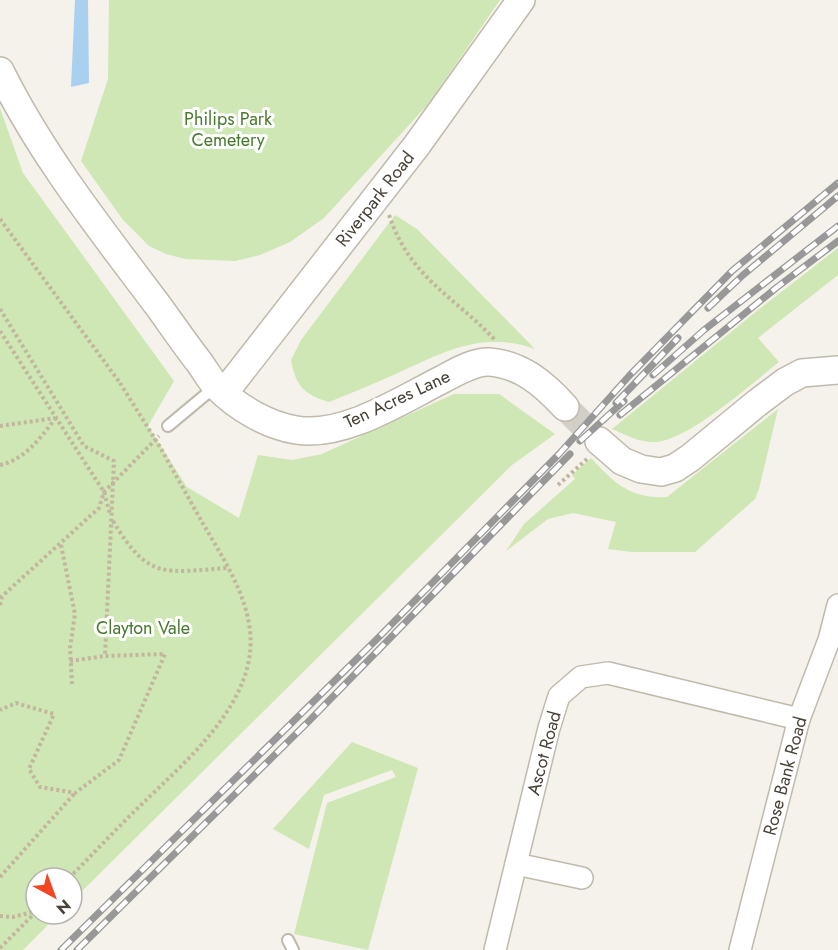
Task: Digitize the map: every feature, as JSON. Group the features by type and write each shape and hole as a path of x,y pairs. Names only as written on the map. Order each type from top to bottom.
{"street":[{"name":"Riverpark Road","path":"220,389 381,192 436,106 521,0"},
{"name":"Ten Acres Lane","path":"0,71 18,105 95,224 220,389 244,409 278,426 314,432 362,420 462,369 487,361 526,372 565,407"},
{"path":"601,443 622,461 641,469 661,472 675,468 785,382 802,373 838,370"},
{"name":"Rose Bank Road","path":"740,950 799,719 833,641 838,605"},
{"name":"Ascot Road","path":"495,950 549,728 559,696 581,677 608,673 799,719"},
{"path":"516,864 582,878"}],"lane":[{"path":"168,426 220,389"}],"path":[{"path":"381,192 400,244 425,277 494,340 502,364"},
{"path":"0,219 120,383 160,447 228,568 243,602 250,630 250,648 244,674 221,721 193,757 143,803 81,866"},
{"path":"0,309 84,446 114,461 105,656"},
{"path":"0,332 104,492 112,520 127,545 138,557 154,568 174,572 228,568"},
{"path":"0,426 56,418"},
{"path":"0,465 13,462 31,449 56,418"},
{"path":"0,605 1,597 99,508 104,492 168,426"},
{"path":"558,484 601,443"},
{"path":"61,544 75,614 69,648 72,684"},
{"path":"0,877 75,793 118,760 165,654 105,656 70,662"},
{"path":"0,710 16,703 54,714 29,769 40,787 75,793"},
{"path":"0,916 13,917 24,914"},
{"path":"0,948 24,923"}],"green space":[{"name":"Philips Park Cemetery","path":"109,0 500,0 430,102 324,218 290,242 260,255 235,261 185,259 149,246 123,220 81,161 108,79"},
{"name":"Clayton Vale","path":"0,108 23,173 174,381 148,426 187,487 239,518 258,455 292,460 322,454 454,394 499,394 555,434 512,465 84,889 84,866 24,866 24,926 47,926 23,950 0,950"},
{"path":"395,215 417,229 535,349 498,342 464,346 329,402 313,396 298,383 291,360 301,340"},
{"path":"838,248 838,275 758,338 779,362 737,396 702,421 670,439 656,442 644,441 612,429 758,310"},
{"path":"778,409 755,499 695,552 632,552 608,549 616,522 573,513 548,519 506,551 524,524 575,479 572,475 591,458 607,475 624,488 643,495 667,497"},
{"path":"352,742 418,768 368,950 294,934 327,803 396,777 392,770 324,795 309,849 273,829"}],"water":[{"path":"75,0 88,0 89,83 71,87"}],"tunnel":[{"path":"565,407 599,441"}],"railway":[{"path":"61,950 379,637 560,453 629,376 732,271 838,183"},
{"path":"708,308 743,275 838,196"},
{"path":"653,375 704,330 838,226"},
{"path":"620,415 776,288 838,241"},
{"path":"616,403 678,338"},
{"path":"580,441 624,401"},
{"path":"77,950 309,721 570,454"}]}
